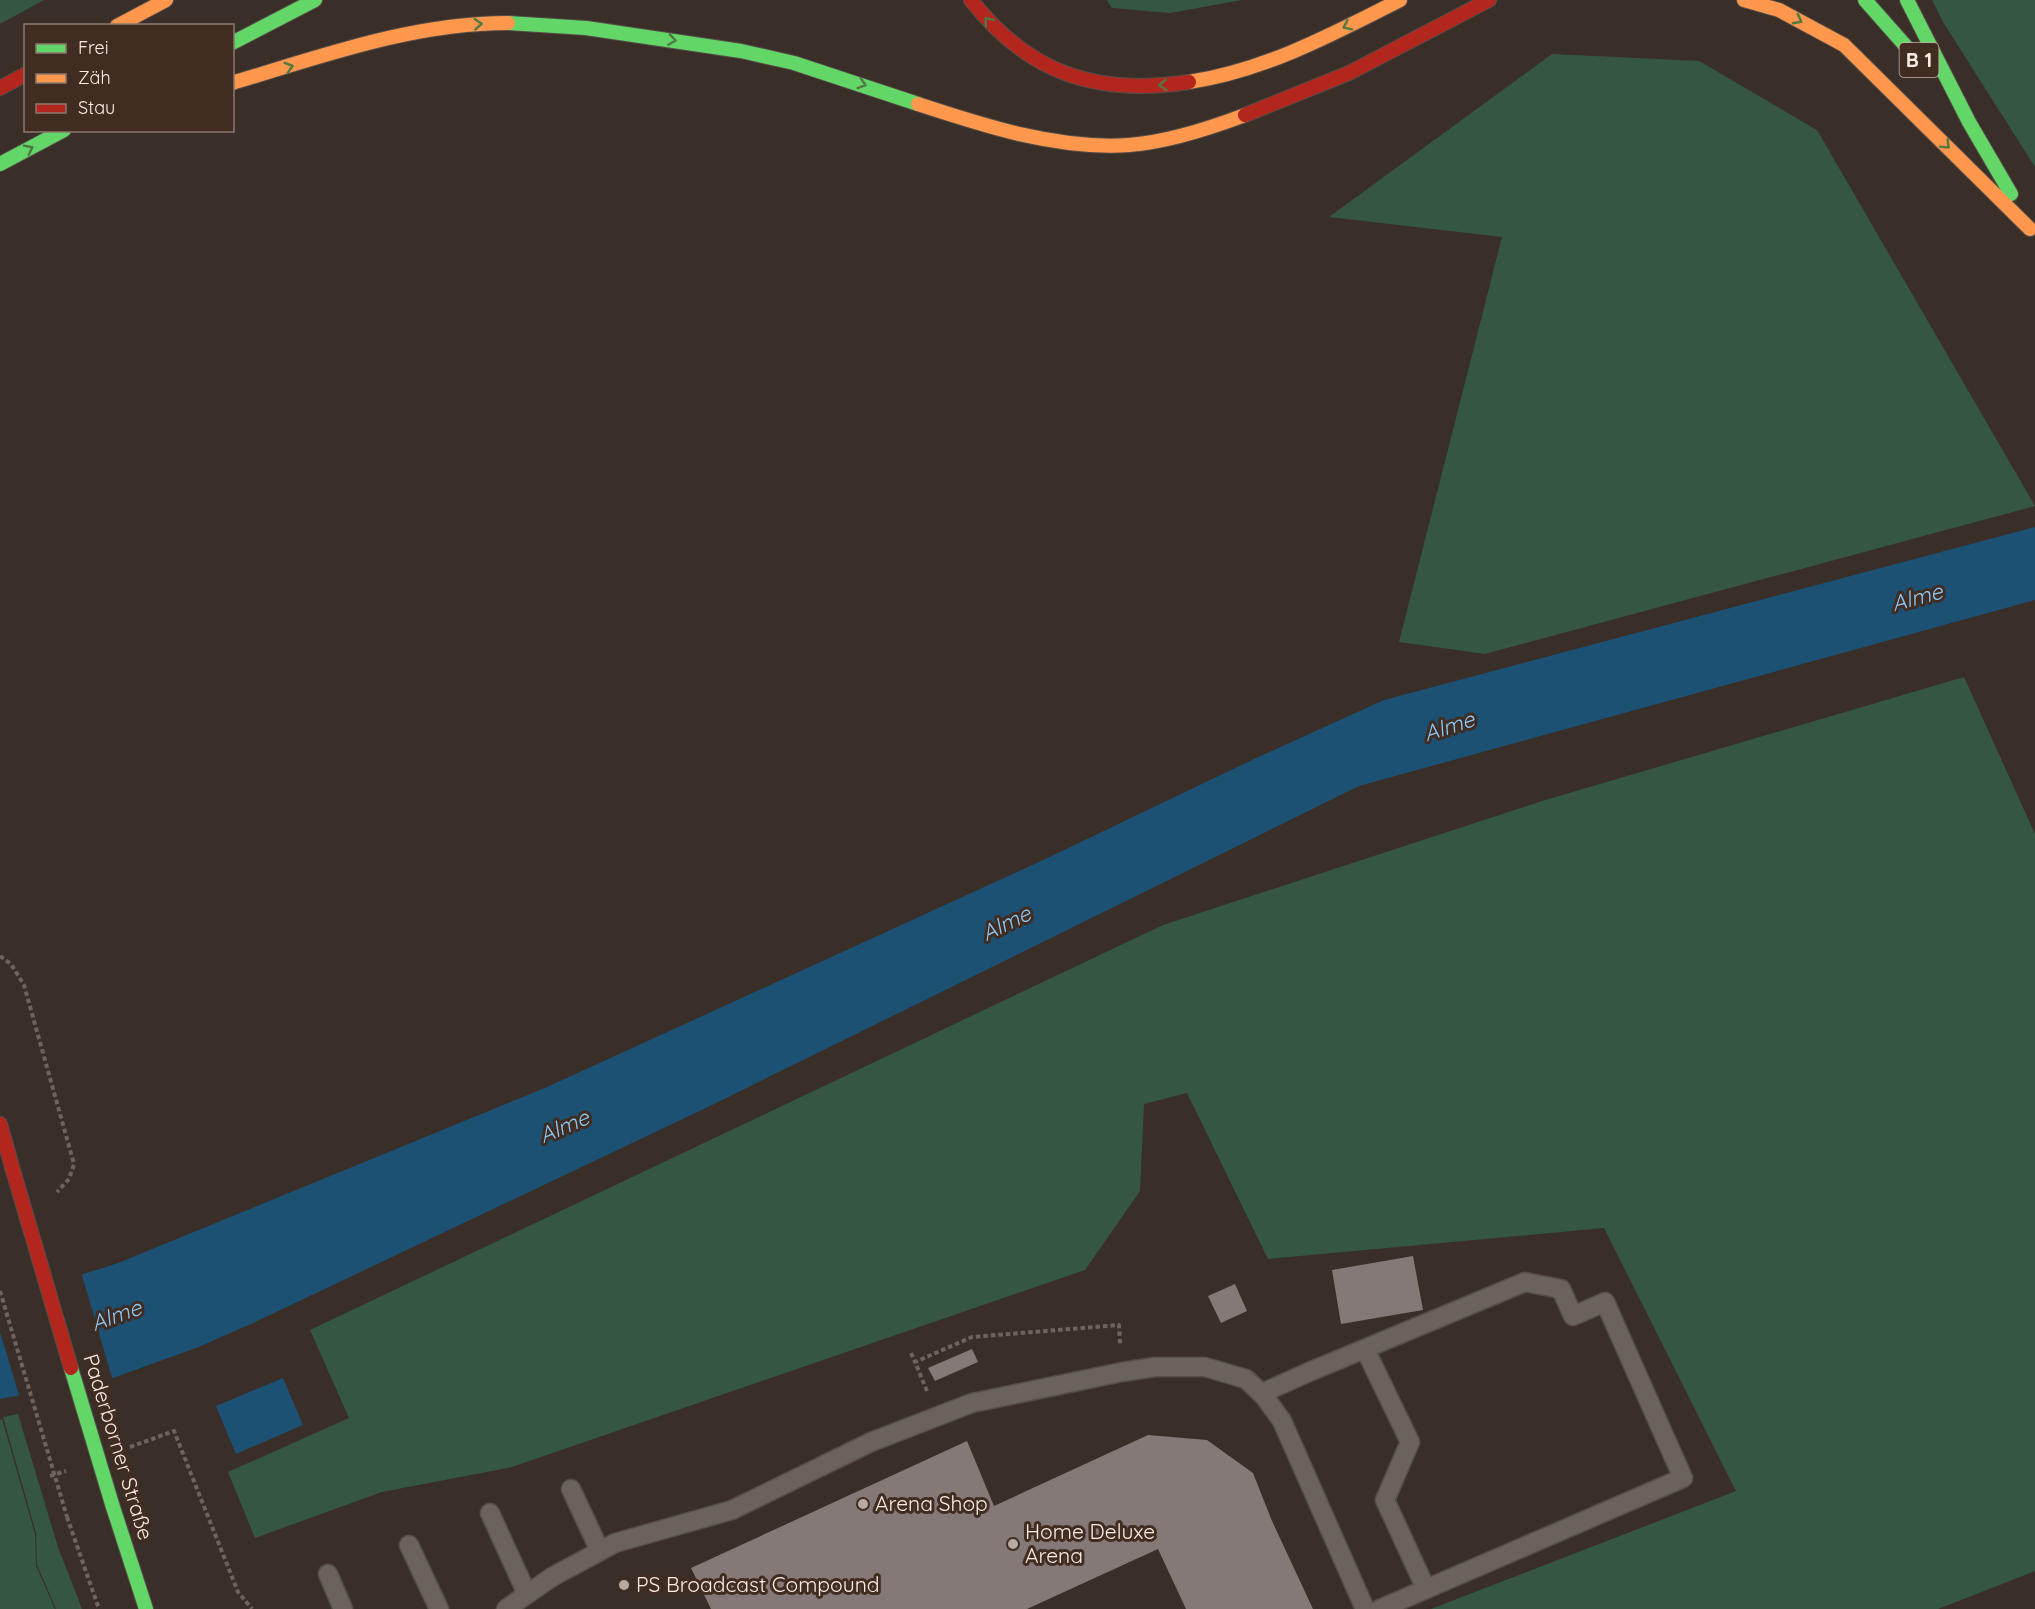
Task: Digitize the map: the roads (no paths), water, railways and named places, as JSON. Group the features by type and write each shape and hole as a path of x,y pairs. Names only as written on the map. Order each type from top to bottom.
{"main road":[{"path":"121,24 166,0"},
{"path":"234,42 315,0"},
{"path":"971,0 1007,41 1047,68 1097,82 1140,87 1195,82 1250,68 1309,44 1400,0"},
{"path":"1744,0 1779,10 1844,45 2033,233"},
{"name":"B 1","path":"1865,0 1889,24 1969,122"},
{"name":"B 1","path":"1907,0 1969,122 2033,233"},
{"path":"234,82 397,35 474,24 547,23 730,49 792,63 1017,134 1070,142 1120,145 1177,136 1255,112 1314,88 1490,1"},
{"path":"0,88 24,75"},
{"path":"0,164 64,132"},
{"name":"Paderborner Straße","path":"0,1124 112,1504 146,1609"}],"lane":[{"path":"1264,1396 1269,1390 1526,1282 1561,1289 1573,1316 1605,1302 1683,1478 1380,1609"},
{"path":"1365,1349 1410,1442 1386,1500 1426,1589"},
{"path":"506,1609 552,1577 615,1544 732,1510 872,1442 972,1403 1027,1389 1122,1372 1155,1367 1205,1366 1246,1379 1264,1396 1282,1421 1365,1609"},
{"path":"571,1489 600,1551"},
{"path":"490,1513 527,1594"},
{"path":"409,1545 439,1609"},
{"path":"328,1574 343,1609"}],"water":[{"name":"Alme","path":"2035,527 2035,600 1359,786 708,1107 251,1324 196,1348 113,1378 0,1399 0,1301 118,1263 547,1087 1039,862 1254,759 1384,700"},
{"path":"283,1378 303,1425 236,1454 216,1406"}],"place":[{"name":"Arena Shop","path":"863,1504"},
{"name":"Home Deluxe Arena","path":"1013,1544"},
{"name":"PS Broadcast Compound","path":"624,1585"}]}
